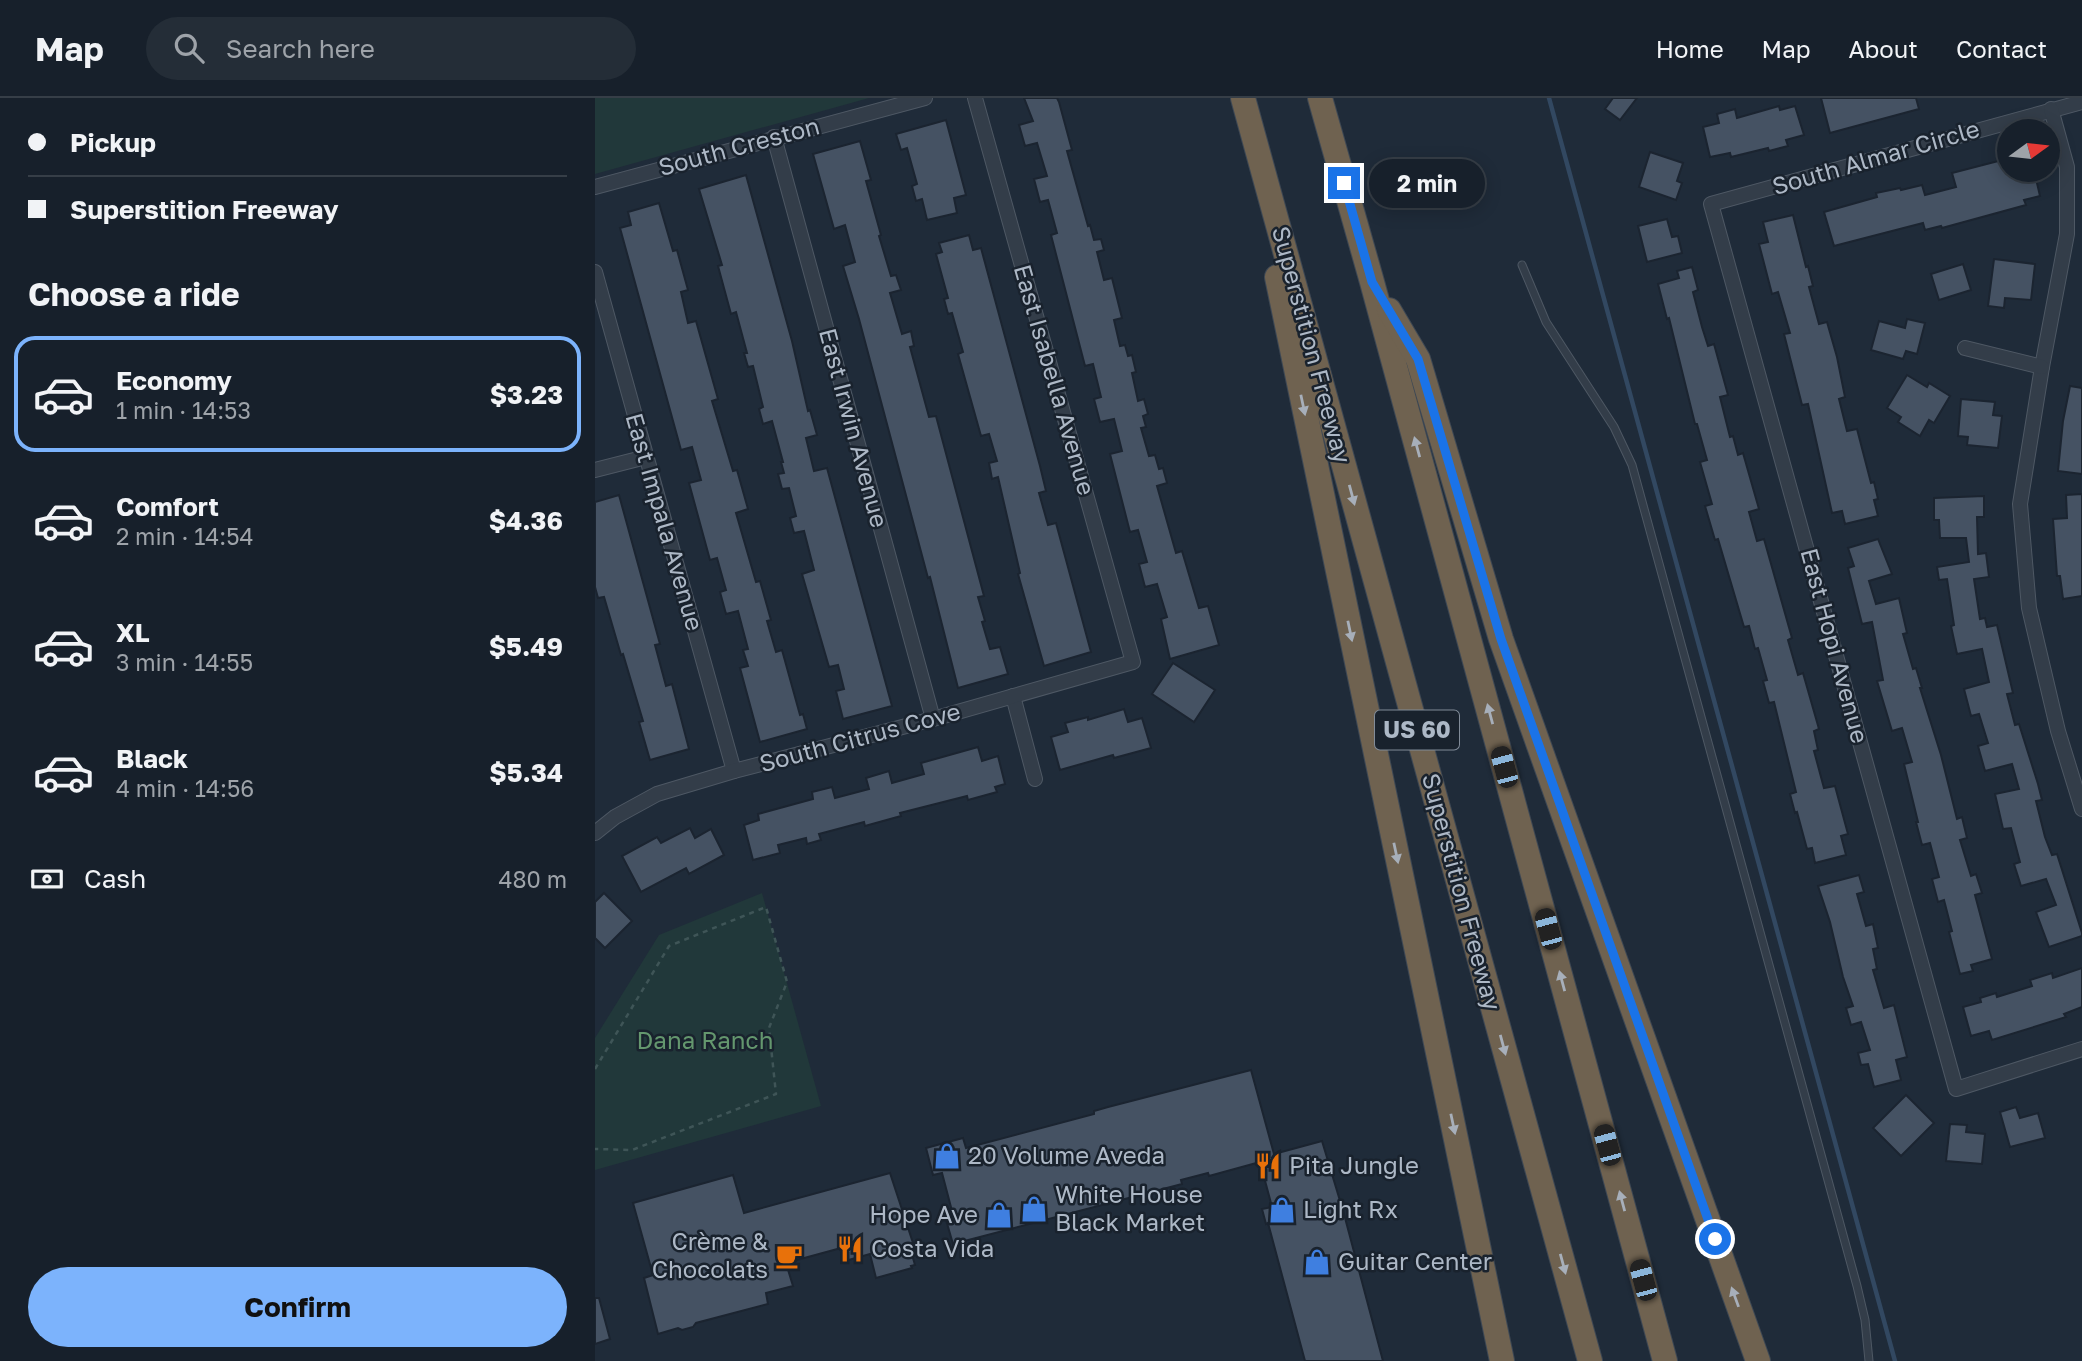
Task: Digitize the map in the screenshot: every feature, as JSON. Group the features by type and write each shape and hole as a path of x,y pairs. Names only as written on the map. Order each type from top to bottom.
{"highway":[{"path":"1242,98 1502,1361"},
{"name":"Superstition Freeway","path":"1242,98 1590,1361"},
{"name":"US 60","path":"1320,98 1665,1361"},
{"path":"1372,282 1418,359 1501,639 1758,1361"}],"street":[{"name":"South Creston","path":"595,187 925,98"},
{"name":"East Isabella Avenue","path":"975,98 1133,662"},
{"name":"South Almar Circle","path":"1711,204 2082,102"},
{"path":"2051,109 2067,167 2067,234 2020,504 2028,595 2058,731 2082,809"},
{"name":"East Irwin Avenue","path":"773,137 933,719"},
{"name":"East Hopi Avenue","path":"1711,204 1956,1089 2082,1049"},
{"name":"East Impala Avenue","path":"595,272 734,771"},
{"path":"1965,348 2042,366"},
{"path":"595,470 646,457"},
{"name":"South Citrus Cove","path":"595,834 615,817 657,794 1133,662"},
{"path":"1013,696 1035,779"}],"lane":[{"path":"1522,265 1546,322 1614,427 1632,465 1857,1286 1865,1320 1869,1361"}],"path":[{"path":"595,1069 669,946 766,907 787,982 769,1028 776,1094 632,1150 595,1149"}],"green space":[{"path":"595,98 869,98 595,174"},
{"name":"Dana Ranch","path":"762,893 821,1106 595,1170 595,1038 659,935"}],"building":[{"path":"1024,98 1057,98 1059,102 1072,150 1067,151 1088,226 1090,225 1094,240 1101,239 1104,250 1097,252 1104,280 1112,278 1122,318 1114,320 1120,346 1125,345 1128,356 1132,355 1136,372 1132,373 1138,401 1144,399 1148,414 1143,416 1146,427 1141,428 1149,456 1155,455 1159,469 1163,468 1167,483 1157,486 1176,553 1182,551 1199,608 1208,606 1219,645 1170,659 1161,619 1167,617 1157,584 1145,587 1139,564 1147,562 1138,530 1130,532 1110,454 1122,451 1114,419 1100,422 1094,399 1101,397 1093,364 1085,366 1051,235 1057,233 1048,200 1040,202 1034,179 1047,176 1037,143 1025,146 1019,125 1033,121"},
{"path":"1613,98 1637,98 1620,120 1605,109"},
{"path":"1821,98 1916,98 1919,109 1830,133"},
{"path":"1779,106 1780,110 1795,106 1804,135 1786,140 1788,146 1769,151 1768,148 1731,157 1730,153 1710,157 1703,127 1719,123 1717,114 1735,109 1737,118"},
{"path":"946,120 966,195 954,198 957,213 927,220 922,199 916,201 912,186 917,184 907,148 901,150 896,134"},
{"path":"860,141 871,180 866,181 881,235 879,236 891,276 896,275 901,290 890,293 902,334 911,331 914,346 910,347 929,417 936,416 984,596 978,597 990,649 1000,647 1008,674 958,688 930,577 928,578 843,266 855,262 845,225 834,229 813,154"},
{"path":"1650,152 1683,163 1677,181 1682,183 1676,200 1639,187"},
{"path":"1997,161 1997,182 2037,182 2040,196 2024,200 2026,205 1942,228 1941,226 1925,230 1923,223 1834,246 1824,212 1877,197 1876,193 1900,188 1901,190 1922,185 1925,195 1956,187 1952,173"},
{"path":"746,175 792,341 808,411 810,410 817,435 806,438 814,471 827,468 892,706 843,719 836,691 844,689 838,665 829,667 802,574 814,570 804,531 794,533 790,518 796,516 789,488 782,489 778,474 784,473 783,462 772,421 763,424 759,409 763,407 753,366 748,367 736,312 731,314 718,266 722,265 699,189"},
{"path":"659,203 673,251 677,250 688,290 681,292 688,323 696,321 718,399 712,401 733,471 737,470 748,509 736,513 756,582 760,581 771,620 767,621 776,652 782,650 800,715 803,714 807,729 760,742 740,668 748,666 743,650 748,649 738,611 726,614 720,592 726,590 717,558 710,560 689,483 701,480 692,447 681,450 620,228 631,225 628,212"},
{"path":"1793,215 1813,286 1809,287 1819,324 1827,322 1837,357 1845,397 1839,399 1847,431 1857,429 1871,483 1874,482 1878,499 1874,500 1878,516 1845,524 1842,511 1832,513 1808,404 1802,405 1784,334 1790,333 1778,292 1772,294 1759,244 1768,242 1763,222"},
{"path":"1667,219 1672,237 1678,236 1682,253 1647,262 1638,226"},
{"path":"969,235 973,250 981,248 1046,491 1039,493 1048,525 1056,523 1091,652 1044,666 1018,574 1020,573 998,477 992,479 989,463 997,461 989,434 981,436 958,354 963,352 952,313 948,314 944,299 948,298 936,254 942,252 939,243"},
{"path":"1994,259 2035,264 2031,300 2005,298 2004,308 1988,306"},
{"path":"1963,264 1971,290 1939,300 1931,274"},
{"path":"1692,267 1698,290 1693,292 1702,327 1708,346 1714,344 1728,395 1720,397 1730,437 1733,436 1738,455 1743,453 1759,509 1749,512 1757,541 1764,539 1792,638 1788,640 1798,675 1803,673 1819,729 1814,731 1818,750 1814,751 1824,788 1835,786 1848,834 1841,836 1846,855 1815,863 1812,848 1807,849 1797,812 1795,813 1790,794 1796,792 1774,702 1769,703 1763,681 1767,680 1758,648 1755,649 1749,626 1744,627 1718,539 1715,540 1705,506 1712,504 1700,462 1707,460 1658,284 1679,278 1677,271"},
{"path":"1907,319 1925,323 1917,354 1906,351 1903,359 1871,350 1879,321 1905,328"},
{"path":"1907,375 1927,387 1929,383 1950,396 1934,423 1929,420 1920,436 1898,422 1901,417 1887,408"},
{"path":"2070,386 2082,388 2082,474 2058,471"},
{"path":"1961,399 1995,402 1993,415 2002,416 1998,448 1967,445 1968,437 1958,436"},
{"path":"2082,494 2082,596 2063,599 2060,576 2057,576 2053,519 2067,518 2066,495"},
{"path":"619,495 660,644 655,645 666,686 672,684 689,749 650,760 639,722 643,721 623,654 621,655 604,597 598,598 595,587 595,502"},
{"path":"1984,496 1984,517 1977,517 1978,554 1986,553 1989,577 1974,579 1980,619 1985,618 1987,627 1997,625 2013,693 2007,694 2015,725 2019,724 2038,784 2042,800 2036,801 2045,837 2052,855 2057,854 2082,933 2082,936 2049,947 2036,912 2056,905 2046,879 2021,886 2014,864 2020,862 2011,828 2003,829 1995,794 2019,789 2012,764 1985,771 1978,746 1988,743 1979,714 1971,716 1964,689 1989,682 1982,649 1957,654 1951,626 1954,625 1947,579 1939,580 1937,567 1969,562 1966,538 1940,538 1939,520 1934,520 1934,498"},
{"path":"1878,539 1892,574 1869,581 1876,604 1899,598 1907,633 1903,634 1913,669 1916,668 1922,688 1957,819 1962,817 1967,838 1960,840 1971,876 1976,874 1982,893 1975,895 1992,959 1971,965 1973,971 1960,974 1944,900 1938,902 1932,879 1939,877 1930,843 1922,845 1916,822 1904,764 1912,762 1902,728 1892,731 1877,681 1883,680 1872,622 1862,624 1848,568 1854,566 1848,548"},
{"path":"1173,663 1215,690 1194,722 1152,694"},
{"path":"1124,709 1128,722 1142,718 1151,748 1114,758 1113,755 1060,770 1051,737 1068,732 1065,723 1088,717 1088,720"},
{"path":"978,747 982,761 998,756 1005,784 995,787 997,792 968,800 967,796 900,813 901,816 865,826 864,822 819,834 821,840 807,844 806,838 778,845 780,853 753,860 744,825 759,820 758,814 813,799 812,792 832,787 835,798 869,789 866,778 889,771 892,783 924,774 921,763"},
{"path":"690,828 695,838 711,829 724,855 689,874 686,868 641,892 622,856 657,837 661,843"},
{"path":"1859,875 1864,892 1857,894 1866,926 1873,924 1878,948 1873,949 1877,969 1873,970 1884,1008 1894,1005 1907,1057 1896,1060 1901,1080 1874,1087 1868,1064 1861,1065 1858,1053 1870,1050 1861,1022 1851,1025 1846,1008 1853,1006 1818,886"},
{"path":"604,893 632,921 605,948 595,938 595,902"},
{"path":"2082,968 2082,1007 2064,1014 2066,1017 1992,1040 1989,1031 1971,1036 1963,1007 1981,1002 1980,998 1996,993 1997,997 2032,986 2030,980 2052,973 2053,978"},
{"path":"1251,1070 1274,1154 1322,1141 1383,1361 1305,1361 1262,1209 1272,1207 1260,1162 1209,1176 1208,1173 1181,1180 1182,1184 953,1244 944,1213 952,1211 942,1173 933,1175 926,1148 963,1138 966,1148"},
{"path":"1906,1095 1934,1123 1901,1156 1873,1128"},
{"path":"2016,1107 2020,1118 2038,1113 2045,1138 2010,1147 2000,1112"},
{"path":"1950,1124 1967,1125 1966,1132 1985,1134 1982,1164 1946,1161"},
{"path":"890,1173 913,1243 909,1244 915,1265 911,1266 912,1268 876,1278 870,1254 845,1261 841,1248 786,1263 793,1286 766,1293 768,1304 696,1323 693,1327 682,1330 678,1328 658,1334 644,1278 653,1275 633,1203 733,1175 744,1213"},
{"path":"595,1298 599,1298 610,1339 595,1344"}],"waterway":[{"path":"1549,98 1895,1361"}],"place":[{"name":"20 Volume Aveda","path":"947,1156"},
{"name":"Pita Jungle","path":"1268,1166"},
{"name":"White House Black Market","path":"1034,1209"},
{"name":"Light Rx","path":"1282,1210"},
{"name":"Hope Ave","path":"999,1215"},
{"name":"Costa Vida","path":"850,1249"},
{"name":"Crème & Chocolats","path":"789,1256"},
{"name":"Guitar Center","path":"1317,1262"}],"route":[{"path":"1344,183 1372,282 1418,359 1501,639 1715,1239"}]}
